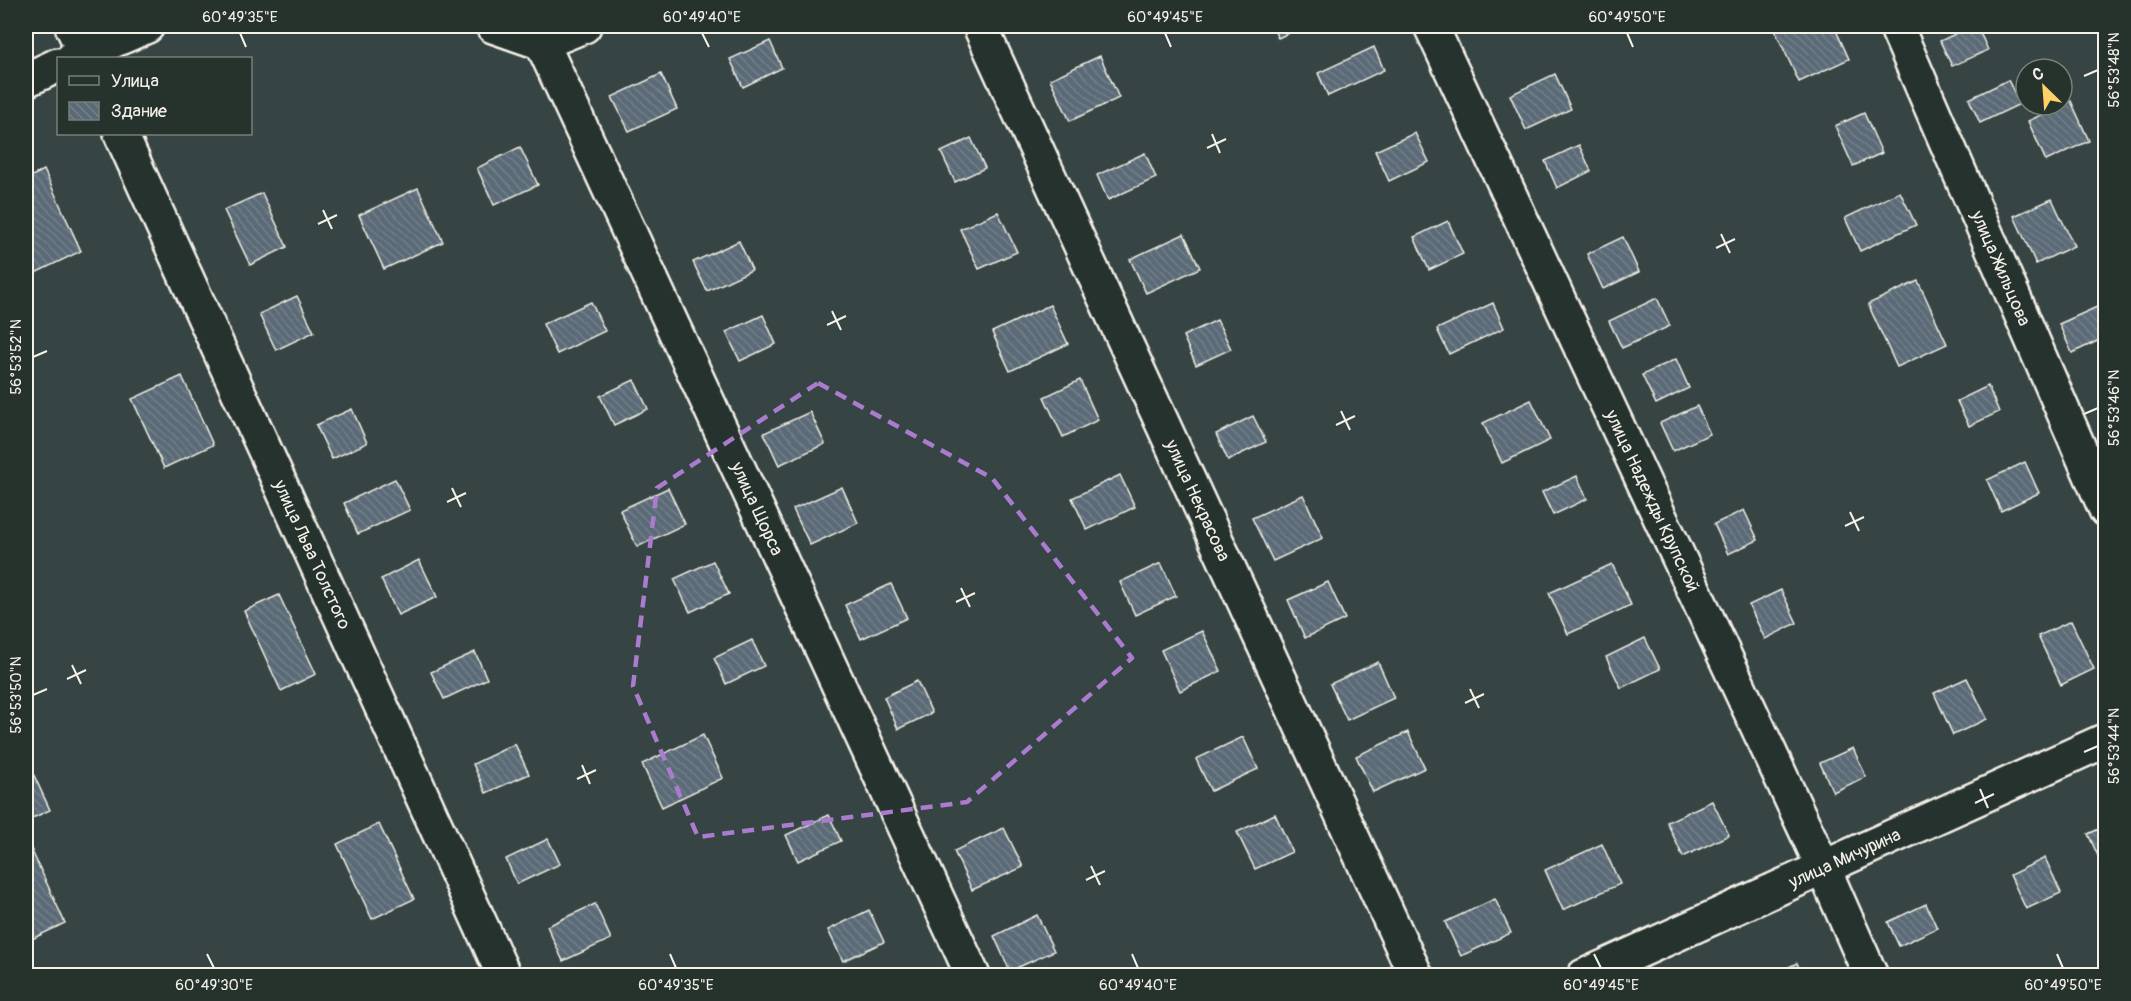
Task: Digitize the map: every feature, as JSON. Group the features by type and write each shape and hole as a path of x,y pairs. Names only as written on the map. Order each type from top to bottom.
{"street":[{"path":"75,52 147,26"},
{"path":"493,26 542,43 584,26"},
{"name":"улица Некрасова","path":"980,26 1416,975"},
{"name":"улица Надежды Крупской","path":"1431,26 1823,867 1871,975"},
{"name":"улица Жильцова","path":"1896,26 2106,510"},
{"name":"улица Щорса","path":"542,43 973,975"},
{"path":"26,80 57,62"},
{"name":"улица Льва Толстого","path":"121,135 504,975"},
{"name":"улица Мичурина","path":"1584,975 2106,740"}],"highlighted area":[{"path":"818,383 992,478 1132,658 967,802 698,837 633,686 657,488"}],"building":[{"path":"1272,26 1304,26 1278,38"},
{"path":"1773,26 1834,26 1849,59 1799,82"},
{"path":"1972,26 1977,26 1988,50 1952,66 1940,41"},
{"path":"770,41 782,68 743,87 730,59"},
{"path":"1374,47 1384,70 1328,96 1318,73"},
{"path":"1100,56 1119,98 1070,121 1050,79"},
{"path":"661,74 677,109 629,131 612,97"},
{"path":"1555,74 1571,109 1526,130 1510,95"},
{"path":"2008,80 2014,92 2014,107 1980,123 1969,99"},
{"path":"2074,108 2089,141 2046,161 2028,121 2037,117 2074,117"},
{"path":"1864,113 1882,153 1853,166 1835,126"},
{"path":"1415,133 1429,162 1389,181 1375,151"},
{"path":"971,138 985,168 955,182 941,152"},
{"path":"1579,145 1591,171 1557,188 1545,161"},
{"path":"520,147 538,185 494,205 477,168"},
{"path":"1145,153 1156,178 1108,200 1097,175"},
{"path":"44,170 81,251 29,276 26,269 26,179"},
{"path":"418,188 443,242 384,269 359,215"},
{"path":"1900,192 1916,225 1860,251 1845,218"},
{"path":"262,193 287,247 250,265 224,210"},
{"path":"2052,199 2074,246 2036,264 2014,216"},
{"path":"998,212 1017,252 979,269 960,229"},
{"path":"1448,221 1463,254 1429,270 1414,237"},
{"path":"1184,234 1200,268 1146,293 1130,259"},
{"path":"1623,237 1639,272 1603,289 1587,254"},
{"path":"739,241 752,270 707,291 693,262"},
{"path":"1918,281 1947,344 1897,367 1868,304"},
{"path":"297,296 314,332 276,350 259,314"},
{"path":"1657,298 1670,326 1622,348 1609,321"},
{"path":"591,302 605,331 557,354 543,324"},
{"path":"1493,303 1504,328 1449,354 1437,329"},
{"path":"1050,305 1068,344 1010,371 992,332"},
{"path":"2097,307 2106,325 2106,337 2072,353 2059,324"},
{"path":"763,315 776,344 740,361 726,332"},
{"path":"1217,320 1231,349 1196,365 1183,336"},
{"path":"1676,359 1689,388 1656,404 1642,375"},
{"path":"182,376 213,445 164,468 132,399"},
{"path":"634,380 648,409 614,425 600,396"},
{"path":"1080,380 1098,420 1063,437 1044,397"},
{"path":"1988,386 1999,412 1969,426 1957,401"},
{"path":"1531,400 1550,440 1502,463 1483,423"},
{"path":"1697,406 1710,434 1673,451 1660,423"},
{"path":"352,409 367,443 332,459 316,425"},
{"path":"810,412 825,444 779,465 764,433"},
{"path":"1253,416 1266,442 1228,460 1216,434"},
{"path":"2025,462 2039,493 2001,511 1987,480"},
{"path":"1120,475 1135,507 1087,530 1072,498"},
{"path":"1577,476 1587,499 1553,515 1542,492"},
{"path":"395,479 410,510 358,534 344,503"},
{"path":"842,487 858,523 810,545 793,509"},
{"path":"668,488 685,524 637,547 620,510"},
{"path":"1303,495 1323,538 1273,561 1252,518"},
{"path":"1744,510 1758,540 1728,554 1714,524"},
{"path":"419,560 437,597 398,615 381,579"},
{"path":"713,561 729,594 690,612 674,579"},
{"path":"1161,563 1176,596 1135,615 1120,582"},
{"path":"1612,564 1631,605 1568,634 1549,593"},
{"path":"1328,582 1345,619 1305,638 1288,600"},
{"path":"891,584 907,618 861,639 845,605"},
{"path":"1781,590 1797,623 1765,639 1749,605"},
{"path":"279,595 316,674 281,691 244,611"},
{"path":"2071,621 2094,669 2061,685 2038,636"},
{"path":"1202,631 1221,671 1180,691 1161,650"},
{"path":"1645,638 1660,669 1621,688 1606,657"},
{"path":"752,640 764,666 726,684 714,658"},
{"path":"475,652 487,679 444,699 431,672"},
{"path":"1378,662 1394,698 1347,720 1330,684"},
{"path":"1967,678 1987,719 1953,735 1934,693"},
{"path":"917,681 932,713 898,729 884,697"},
{"path":"1408,732 1425,768 1373,792 1356,756"},
{"path":"703,735 723,778 662,807 642,764"},
{"path":"1243,737 1258,769 1211,791 1196,759"},
{"path":"515,744 529,774 486,793 473,764"},
{"path":"1853,748 1866,777 1833,792 1820,763"},
{"path":"31,769 50,810 26,821 26,771"},
{"path":"1712,801 1729,835 1683,857 1667,822"},
{"path":"1275,814 1292,852 1255,869 1237,832"},
{"path":"829,815 841,841 798,861 786,835"},
{"path":"379,824 414,899 372,919 337,844"},
{"path":"2106,826 2106,870 2105,871 2088,834"},
{"path":"1004,828 1023,867 972,890 954,851"},
{"path":"548,839 560,864 517,884 506,859"},
{"path":"1602,844 1620,884 1563,910 1545,870"},
{"path":"31,849 65,923 30,940 26,929 26,852"},
{"path":"2045,858 2061,893 2026,909 2010,875"},
{"path":"1495,899 1511,933 1461,956 1445,922"},
{"path":"595,904 611,939 563,961 547,926"},
{"path":"1926,904 1937,928 1899,946 1888,922"},
{"path":"869,910 884,942 843,961 828,930"},
{"path":"1037,915 1054,951 1010,971 994,936"},
{"path":"1797,963 1803,976 1770,976"},
{"path":"1342,970 1345,976 1331,976"}]}
